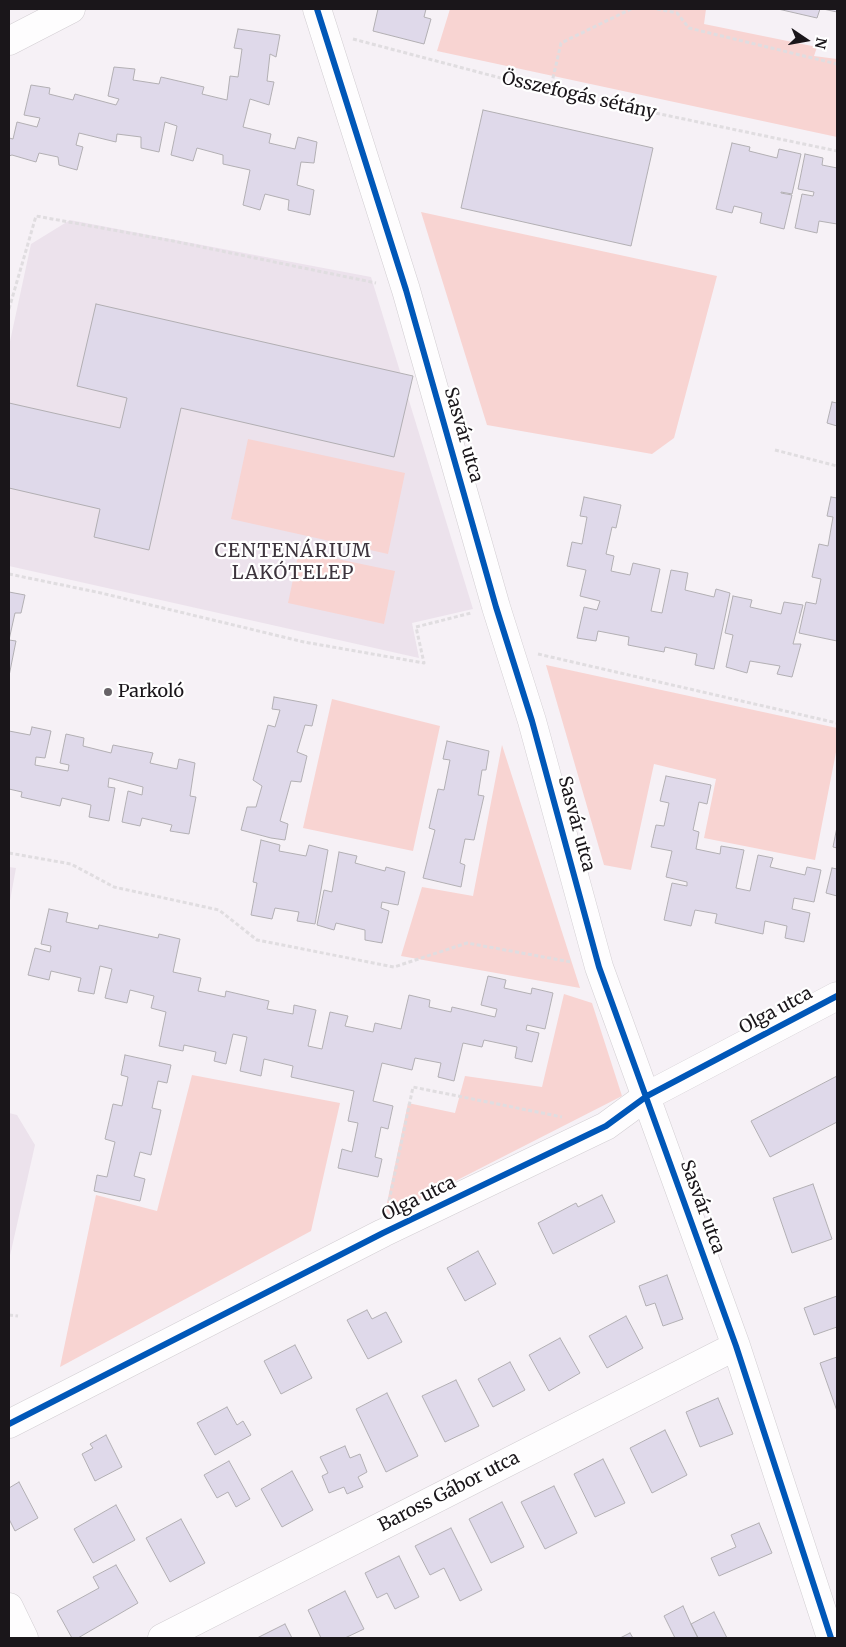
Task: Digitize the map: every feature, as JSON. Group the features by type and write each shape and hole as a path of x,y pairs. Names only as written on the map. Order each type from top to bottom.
{"street":[{"path":"9,41 71,9"},
{"name":"Sasvár utca","path":"320,20 406,290 496,608 532,721 599,967 736,1346 829,1634"},
{"name":"Olga utca","path":"9,1424 382,1233 606,1126 647,1096 837,996"},
{"name":"Baross Gábor utca","path":"162,1638 736,1346"},
{"path":"9,1607 24,1638"}],"path":[{"path":"550,91 561,43 631,9"},
{"path":"657,9 677,13 689,28 837,64"},
{"path":"9,309 36,216 173,240 406,290"},
{"path":"775,450 837,466"},
{"path":"9,574 101,593 304,642 424,663 416,626 496,608"},
{"path":"509,647 837,723"},
{"path":"9,853 71,864 114,887 219,910 257,940 394,967 467,943 599,967"},
{"path":"382,1233 413,1087 568,1118"},
{"path":"9,1315 18,1316"}],"shaded area":[{"path":"450,9 706,9 704,24 817,47 814,56 837,59 837,137 437,51"},
{"path":"421,212 717,276 674,438 652,454 487,425"},
{"path":"70,220 371,277 473,609 412,623 419,658 9,566 9,346 31,244"},
{"path":"248,439 405,473 388,554 231,519"},
{"path":"299,551 395,571 384,624 288,603"},
{"path":"546,665 837,728 837,747 815,860 704,838 716,779 654,764 631,870 604,865"},
{"path":"332,699 440,726 413,851 303,828"},
{"path":"502,745 580,988 401,956 422,887 473,896"},
{"path":"9,867 16,868 9,906"},
{"path":"564,994 592,1003 622,1096 384,1217 408,1103 455,1113 465,1076 542,1087"},
{"path":"192,1075 340,1103 311,1231 60,1367 96,1195 157,1211"},
{"path":"9,1113 17,1115 35,1145 9,1260"}],"building":[{"path":"378,9 426,9 424,17 431,19 424,44 373,31"},
{"path":"778,9 820,9 817,18"},
{"path":"823,9 837,9 837,12"},
{"path":"238,29 280,35 276,57 270,54 267,81 274,82 269,105 250,99 243,127 271,134 269,143 295,149 298,137 317,142 314,163 301,162 297,185 314,190 310,215 288,210 289,200 265,194 260,210 243,205 250,170 223,164 223,155 197,148 193,161 171,155 177,126 165,122 159,152 141,148 141,137 117,134 116,142 79,133 76,145 83,147 77,170 59,165 58,157 39,153 36,162 12,155 9,156 9,138 13,139 17,122 37,127 40,118 24,115 31,85 50,88 49,94 73,100 75,94 116,105 119,99 108,96 114,67 135,69 133,80 159,84 161,77 204,87 202,94 227,100 230,76 238,77 242,49 234,48"},
{"path":"483,110 653,148 631,246 461,208"},
{"path":"732,143 750,147 749,151 777,158 779,149 801,154 792,194 781,192 792,195 784,229 760,223 762,213 734,206 732,213 716,209"},
{"path":"805,154 823,158 822,165 837,168 837,224 819,221 817,233 795,228 802,194 813,196 814,192 798,189"},
{"path":"96,304 413,376 394,457 181,408 149,550 94,537 100,509 9,488 9,403 120,428 127,398 77,386"},
{"path":"832,402 837,403 837,426 827,423"},
{"path":"584,497 621,505 616,528 612,527 606,554 614,556 611,571 630,575 633,563 660,569 651,611 662,613 671,570 688,573 685,590 714,597 716,589 730,593 714,669 695,665 697,654 665,647 664,652 628,645 629,637 598,631 596,641 577,638 584,607 597,610 600,601 580,596 586,570 567,566 572,542 582,544 587,517 580,516"},
{"path":"831,497 837,498 837,641 799,633 806,602 816,604 821,579 812,577 819,544 828,546 833,517 827,516"},
{"path":"9,592 25,595 21,613 15,613 9,640"},
{"path":"733,596 752,600 750,607 781,614 784,602 803,605 793,644 801,644 792,677 777,674 780,666 750,661 747,673 726,667 733,635 725,633"},
{"path":"9,640 16,641 9,676"},
{"path":"274,697 317,705 312,726 305,725 297,752 307,756 301,782 291,781 280,821 288,824 285,840 241,830 247,807 256,807 262,786 253,780 268,725 275,727 280,710 272,709"},
{"path":"32,727 51,731 45,758 36,757 35,765 68,771 69,765 60,763 66,734 84,738 83,746 111,753 113,745 153,753 150,763 177,769 179,759 195,763 190,796 196,797 189,834 170,831 172,825 142,818 140,826 122,822 128,791 142,795 143,787 109,778 108,787 115,788 109,821 89,817 91,805 62,798 60,806 21,797 22,792 9,789 9,731 30,735"},
{"path":"447,741 489,751 486,770 482,770 478,795 484,796 474,840 465,839 460,863 465,865 461,887 423,878 435,830 429,828 438,789 444,790 450,760 443,759"},
{"path":"666,776 711,785 707,804 699,802 693,830 699,832 696,849 720,854 721,846 744,850 736,888 750,891 758,855 773,858 770,867 805,875 807,867 821,870 814,902 794,898 792,909 810,913 804,942 785,938 787,926 765,921 763,934 715,923 717,914 695,910 691,926 664,920 672,883 687,886 687,882 666,877 672,851 651,847 656,825 664,826 669,803 660,801"},
{"path":"837,827 837,848 833,847"},
{"path":"261,840 280,845 279,851 306,856 309,845 328,850 315,924 297,921 299,912 275,908 272,919 251,915 257,883 253,882"},
{"path":"339,852 357,856 355,863 385,871 386,867 405,872 398,905 382,902 381,908 389,911 382,943 365,940 365,930 336,923 334,930 317,925 324,890 332,892"},
{"path":"832,868 837,869 837,896 826,893"},
{"path":"49,909 68,913 66,922 98,929 99,925 158,938 159,934 180,939 173,972 201,978 198,991 225,997 226,991 269,1001 267,1009 293,1014 294,1005 316,1010 308,1046 322,1049 330,1012 348,1016 345,1026 373,1032 375,1023 401,1029 409,995 430,1000 429,1007 451,1012 452,1007 495,1017 497,1009 481,1005 488,976 506,980 504,988 531,994 532,988 553,993 545,1029 527,1025 526,1030 539,1033 532,1062 515,1058 517,1047 484,1040 482,1047 463,1043 454,1081 438,1077 441,1063 415,1058 412,1070 382,1063 373,1101 393,1106 388,1129 381,1127 375,1157 382,1159 378,1177 338,1168 342,1149 352,1152 358,1123 348,1121 354,1091 291,1077 293,1066 264,1059 261,1076 240,1071 247,1037 233,1034 226,1064 214,1061 216,1052 184,1045 183,1051 159,1046 166,1012 151,1008 154,996 130,990 127,1003 105,998 112,969 100,966 94,994 78,991 81,978 51,971 49,980 28,975 35,948 50,952 51,946 41,944"},
{"path":"125,1055 171,1065 167,1083 158,1081 152,1108 161,1110 151,1155 140,1152 134,1176 145,1179 140,1201 94,1191 97,1175 107,1177 115,1142 105,1139 113,1104 122,1106 128,1077 121,1075"},
{"path":"837,1076 837,1122 770,1157 751,1121"},
{"path":"813,1184 832,1239 792,1253 773,1198"},
{"path":"602,1195 615,1222 553,1254 538,1223 576,1203 578,1207"},
{"path":"478,1251 496,1284 465,1301 447,1268"},
{"path":"667,1275 683,1319 663,1326 655,1303 646,1306 639,1286"},
{"path":"837,1296 837,1327 814,1335 804,1308"},
{"path":"367,1310 372,1319 386,1312 402,1342 368,1359 347,1320"},
{"path":"626,1316 643,1348 607,1368 589,1336"},
{"path":"560,1338 580,1373 549,1391 529,1355"},
{"path":"295,1345 312,1378 281,1394 264,1361"},
{"path":"837,1357 837,1411 820,1363"},
{"path":"510,1362 525,1390 493,1407 478,1379"},
{"path":"456,1380 479,1426 445,1442 422,1396"},
{"path":"387,1393 418,1456 386,1472 356,1409"},
{"path":"718,1398 733,1434 700,1447 686,1412"},
{"path":"227,1407 237,1425 243,1421 251,1435 215,1455 197,1423"},
{"path":"665,1430 687,1475 652,1493 630,1448"},
{"path":"106,1435 122,1467 95,1481 82,1454 93,1448 90,1444"},
{"path":"345,1446 350,1458 360,1454 367,1472 358,1477 363,1487 347,1494 344,1487 329,1493 322,1476 328,1473 320,1457"},
{"path":"603,1459 625,1503 595,1517 574,1474"},
{"path":"229,1461 250,1499 236,1507 228,1492 217,1498 204,1475"},
{"path":"292,1471 313,1510 282,1527 261,1489"},
{"path":"19,1482 38,1518 15,1531 9,1519 9,1488"},
{"path":"554,1486 577,1533 545,1549 521,1502"},
{"path":"502,1502 524,1547 491,1563 469,1519"},
{"path":"116,1505 135,1540 93,1563 74,1529"},
{"path":"181,1519 205,1563 170,1582 146,1538"},
{"path":"759,1523 772,1553 719,1576 711,1558 736,1547 731,1535"},
{"path":"451,1528 482,1590 460,1601 444,1568 430,1575 415,1546"},
{"path":"399,1556 419,1597 395,1609 387,1593 377,1598 365,1573"},
{"path":"116,1565 138,1603 78,1638 72,1638 57,1611 99,1588 93,1577"},
{"path":"345,1591 364,1629 345,1638 321,1638 308,1610"},
{"path":"683,1606 698,1638 675,1638 664,1616"},
{"path":"714,1612 727,1638 698,1638 691,1624"},
{"path":"285,1624 292,1638 257,1638"},
{"path":"630,1633 633,1638 620,1638"}],"cycle path":[{"path":"317,9 406,290 496,607 532,721 599,967 736,1346 831,1638"},
{"path":"9,1424 383,1233 606,1126 647,1096 837,996"}],"place":[{"name":"Parkoló","path":"108,692"}],"district":[{"name":"CENTENÁRIUM LAKÓTELEP","path":"293,563"}]}
